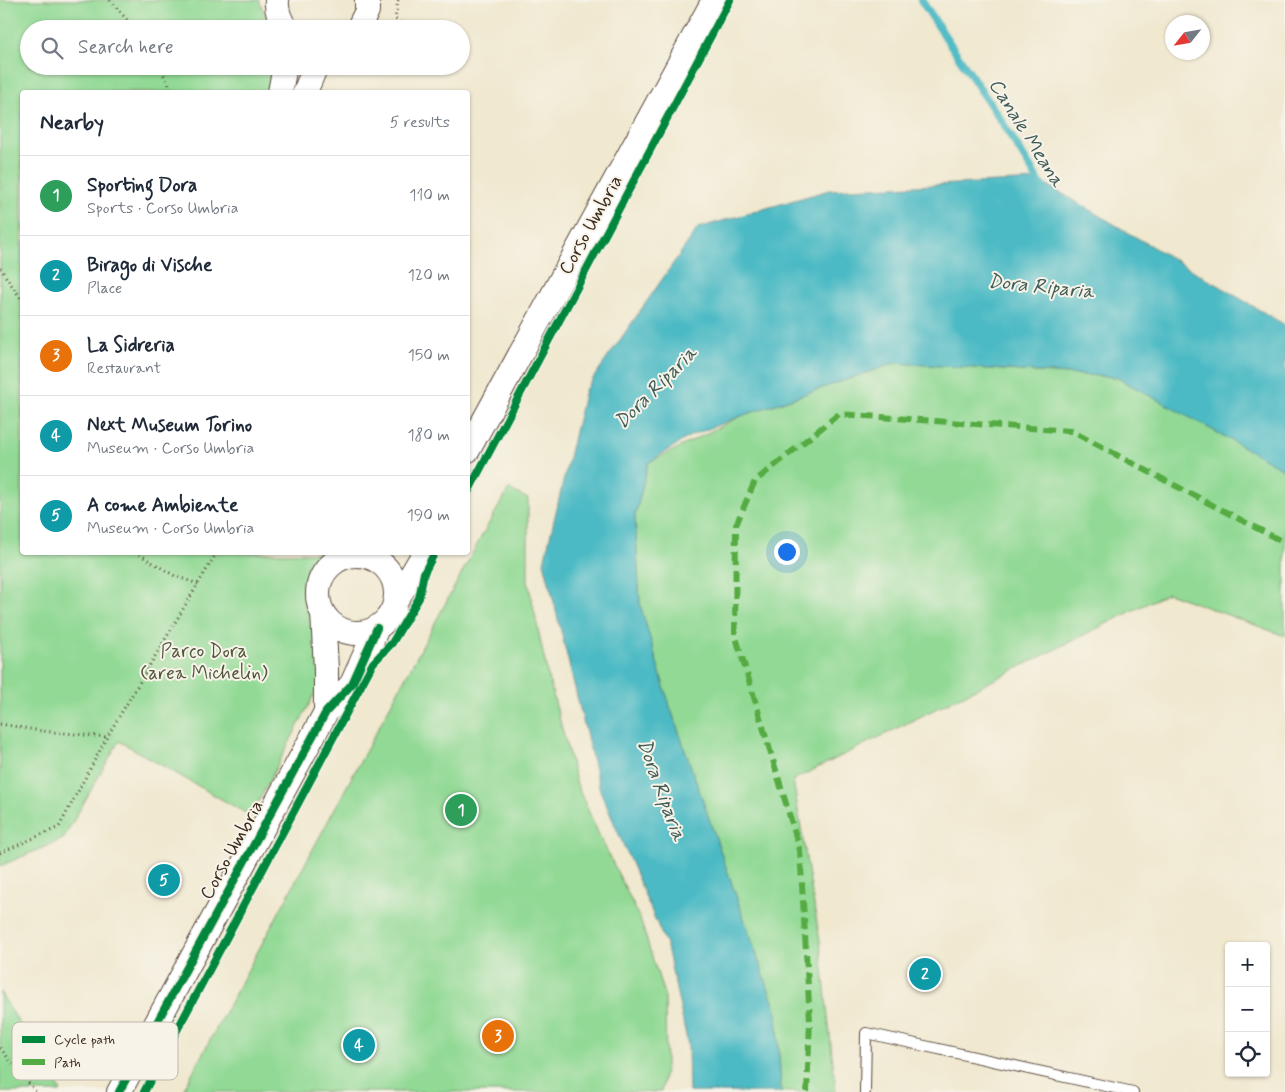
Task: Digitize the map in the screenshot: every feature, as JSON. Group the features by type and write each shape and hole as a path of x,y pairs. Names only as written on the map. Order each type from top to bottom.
{"street":[{"path":"277,0 276,6 282,20"},
{"path":"362,20 367,11 367,0"},
{"name":"Corso Umbria","path":"470,446 714,0"},
{"path":"280,90 283,75"},
{"path":"306,90 312,75"},
{"path":"396,601 394,580 388,569 376,556 355,555 331,559 318,585 318,598 322,613 338,629 350,633 362,633 377,628 391,614 396,601 423,555"},
{"name":"Corso Umbria","path":"322,613 326,669 326,712"},
{"name":"Corso Umbria","path":"156,1022 326,712 352,684 377,628"},
{"name":"Corso Umbria","path":"118,1092 125,1080"}],"lane":[{"path":"864,1092 866,1033 1133,1092"}],"path":[{"path":"110,0 127,20"},
{"path":"398,0 395,18 398,20"},
{"path":"164,75 172,90"},
{"path":"338,80 340,75"},
{"path":"0,268 20,297"},
{"path":"140,555 175,576 198,584"},
{"path":"0,853 59,827 107,737 215,555"},
{"path":"0,724 42,731 107,737"},
{"path":"0,1048 12,1063"},
{"path":"26,1080 36,1092"}],"green space":[{"name":"Parco Dora (area Michelin)","path":"0,0 259,0 267,20 20,20 20,75 279,75 279,90 20,90 20,555 324,555 312,583 311,601 325,674 251,816 119,741 63,839 0,866"},
{"path":"895,363 1116,377 1285,469 1285,636 1168,593 793,780 820,941 836,1092 781,1092 777,1013 669,704 640,604 635,517 648,463 741,416"},
{"path":"509,489 528,499 528,581 547,672 577,785 599,835 639,916 665,997 666,1066 661,1092 182,1092 485,530"},
{"path":"0,992 18,1022 12,1022 12,1080 54,1080 61,1091 0,1092"}],"water":[{"name":"Dora Riparia","path":"1039,180 1285,325 1285,470 1116,377 895,363 741,416 690,436 648,463 635,517 640,604 669,704 777,1013 781,1092 689,1092 688,1045 667,947 600,790 544,562 585,390 698,228 829,190"}],"waterway":[{"name":"Canale Meana","path":"921,0 1002,122 1043,188"}],"marked path":[{"path":"807,1092 810,1021 800,850 735,634 736,525 755,481 839,414 1071,431 1285,543"}],"cycle path":[{"path":"470,488 730,0"},
{"path":"178,1028 373,663 392,643 419,598 424,573 433,555"},
{"path":"157,1022 326,712 352,684 377,628"},
{"path":"119,1092 126,1080"},
{"path":"144,1092 150,1080"}],"place":[{"name":"Sporting Dora","path":"461,810"},
{"name":"A come Ambiente","path":"164,880"},
{"name":"Birago di Vische","path":"925,974"},
{"name":"La Sidreria","path":"498,1036"},
{"name":"Next Museum Torino","path":"359,1045"}]}
